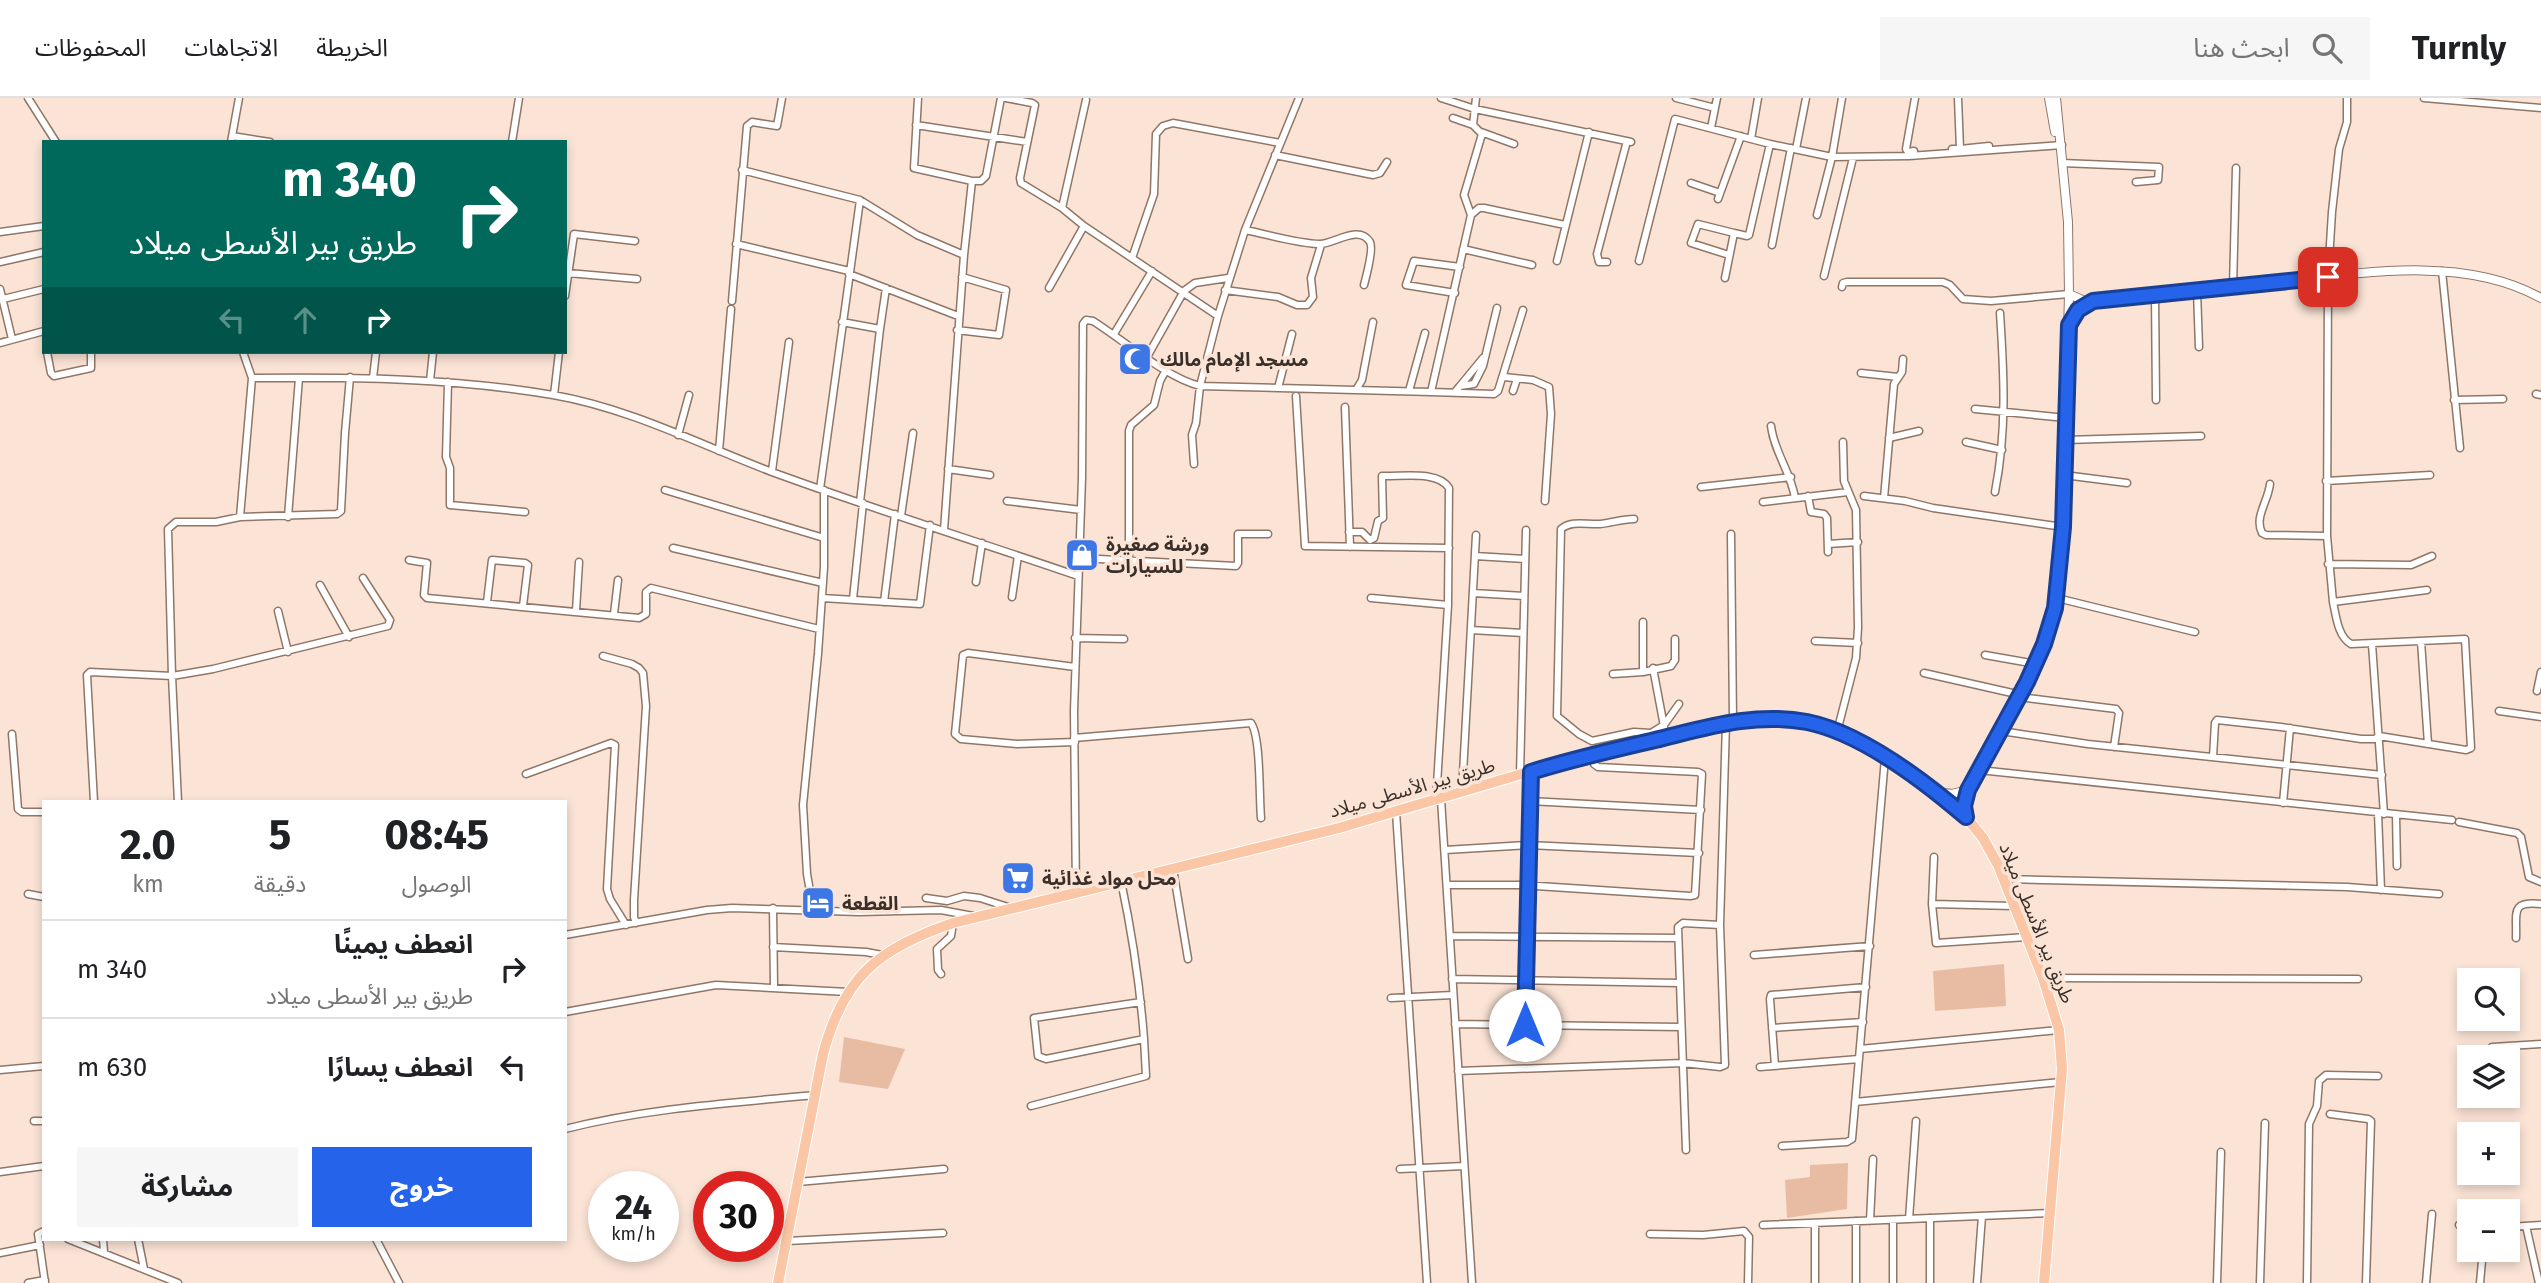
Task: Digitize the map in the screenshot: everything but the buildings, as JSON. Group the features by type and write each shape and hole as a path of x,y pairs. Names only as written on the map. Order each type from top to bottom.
{"main road":[{"name":"طريق بير الأسطى ميلاد","path":"778,1283 828,1037 848,992 882,955 914,936 953,923 1396,812 1591,755 1730,722 1783,719 1807,722 1838,732 1885,758 1936,792 1966,817 1991,851 2043,978 2059,1030 2061,1082 2044,1283"}],"street":[{"path":"28,98 55,140"},
{"path":"232,139 239,98"},
{"path":"512,140 519,98"},
{"path":"732,301 747,126 751,122 777,126 782,98"},
{"path":"918,98 915,170 972,181 984,180 1001,98"},
{"path":"1006,98 1034,103 1020,181 1218,316"},
{"path":"1194,464 1191,442 1200,386 1228,278 1299,98"},
{"path":"1441,98 1475,109 1629,142 1597,254 1599,262 1607,262"},
{"path":"1473,125 1476,98"},
{"path":"1676,98 1715,108"},
{"path":"1711,128 1717,98"},
{"path":"1751,139 1758,98"},
{"path":"1772,244 1806,98"},
{"path":"1818,215 1842,98"},
{"path":"1915,98 1907,151 1989,146"},
{"path":"1958,98 1960,149"},
{"path":"2049,98 2060,145"},
{"path":"1966,817 1964,806 1968,790 2036,664 2051,624 2057,598 2063,527 2069,294 2068,222 2056,98"},
{"path":"2213,757 2216,720 2361,739 2375,739 2379,736 2466,750 2472,746 2466,642 2463,639 2351,644 2345,641 2339,629 2333,602 2328,564 2326,481 2328,277 2332,212 2339,149 2347,122 2347,98"},
{"path":"2424,98 2496,101 2541,108"},
{"path":"1062,208 1086,100"},
{"path":"1453,118 1514,144"},
{"path":"1639,261 1674,120 1832,157 1984,152 2060,145"},
{"path":"1132,258 1152,203 1156,134 1163,126 1173,122 1280,143"},
{"path":"916,125 1027,142"},
{"path":"1431,392 1471,215 1464,195 1481,131"},
{"path":"1557,261 1590,132"},
{"path":"1691,183 1719,196 1741,136"},
{"path":"1728,255 1691,243 1698,224 1749,235 1770,144"},
{"path":"1275,155 1373,175 1380,173 1387,162"},
{"path":"1824,276 1853,158"},
{"path":"2062,159 2159,167 2158,180 2136,182"},
{"path":"2233,288 2235,168"},
{"path":"742,170 860,200 917,235 964,256"},
{"path":"944,530 958,316 972,181"},
{"path":"816,910 807,873 803,805 823,583 822,490 842,321 860,200"},
{"path":"1471,215 1479,208 1484,208 1565,225"},
{"path":"0,232 42,226"},
{"path":"1049,288 1084,226"},
{"path":"1245,230 1321,245 1354,235 1369,240 1372,247 1364,285"},
{"path":"1725,278 1734,233"},
{"path":"635,241 573,235 569,242 567,278 637,279"},
{"path":"736,244 849,273 958,316"},
{"path":"1225,290 1278,297 1297,305 1307,305 1312,298 1311,278 1321,245"},
{"path":"1463,249 1532,265"},
{"path":"0,262 42,252"},
{"path":"1455,293 1406,285 1414,261 1460,267"},
{"path":"1114,334 1152,271"},
{"path":"2442,271 2460,448"},
{"path":"1842,287 1843,283 1847,282 1943,282 1951,285 1964,299 1991,301 2069,294 2080,300 2093,301 2328,277 2442,271 2497,280 2541,298"},
{"path":"957,330 999,335 1006,290 962,277"},
{"path":"1147,358 1184,291 1195,283 1228,278"},
{"path":"853,599 886,288"},
{"path":"0,289 12,339"},
{"path":"3,299 42,289"},
{"path":"2197,291 2199,347"},
{"path":"2155,294 2157,400"},
{"path":"2069,325 2078,310 2093,301"},
{"path":"1076,893 1075,638 1081,510 1083,324 1086,320 1093,321 1166,370 1200,386 1431,392 1474,384 1481,372 1496,308"},
{"path":"719,451 732,309"},
{"path":"1457,389 1494,394 1500,389 1523,310"},
{"path":"1995,492 2005,412 2000,313"},
{"path":"842,321 880,329"},
{"path":"1356,390 1362,380 1373,321"},
{"path":"0,343 42,332"},
{"path":"1409,391 1425,333"},
{"path":"1278,388 1292,334"},
{"path":"772,471 789,342"},
{"path":"47,354 54,376 91,368 91,354"},
{"path":"240,517 252,378 244,354"},
{"path":"373,378 376,354"},
{"path":"430,381 433,354"},
{"path":"554,395 559,354"},
{"path":"1884,498 1894,384 1902,372 1903,359"},
{"path":"1129,561 1129,431 1136,419 1154,405 1160,381 1166,370"},
{"path":"1861,373 1898,377"},
{"path":"252,378 350,377 430,381 554,395 615,411 822,490 1077,576"},
{"path":"178,800 168,529 176,522 337,514 341,511 350,377"},
{"path":"1504,377 1545,383 1550,391 1545,500"},
{"path":"288,517 299,378"},
{"path":"1513,391 1517,379"},
{"path":"447,383 446,457 450,468 450,505 525,512"},
{"path":"678,435 689,395"},
{"path":"1296,396 1304,544 1309,547 1449,548"},
{"path":"2454,400 2502,399"},
{"path":"1345,407 1350,547"},
{"path":"1975,410 2066,418"},
{"path":"1771,426 1774,445 1791,477 1795,498"},
{"path":"1889,438 1919,431"},
{"path":"884,602 913,433"},
{"path":"2065,440 2200,436"},
{"path":"1838,732 1857,643 1855,504 1844,481 1843,442"},
{"path":"1966,442 2001,450"},
{"path":"948,469 989,475"},
{"path":"2064,475 2127,483"},
{"path":"2326,481 2430,475"},
{"path":"1349,532 1362,532 1370,540 1374,538 1378,521 1383,518 1382,476 1435,478 1443,481 1449,488 1448,605 1438,800 1448,885 1472,1283"},
{"path":"1701,487 1791,477"},
{"path":"2270,484 2268,499 2263,506 2259,523 2262,533 2327,536"},
{"path":"666,490 824,538"},
{"path":"1763,502 1848,492"},
{"path":"1808,496 1811,512 1824,514 1827,518 1828,552"},
{"path":"1864,496 1905,500 1933,509 2063,527"},
{"path":"1007,501 1081,510"},
{"path":"1634,519 1602,524 1571,524 1561,528 1557,716 1592,741 1634,732 1651,733 1664,725 1679,704"},
{"path":"822,597 921,604 930,525"},
{"path":"1525,1025 1529,801 1525,773 1523,633 1526,530"},
{"path":"1079,558 1236,566 1239,534 1268,534"},
{"path":"1458,1071 1683,1063 1720,1067 1726,1063 1720,925 1730,722 1731,534"},
{"path":"1462,792 1476,535"},
{"path":"1828,544 1857,542"},
{"path":"976,582 982,543"},
{"path":"673,548 823,583"},
{"path":"1012,597 1018,556"},
{"path":"1475,556 1525,559"},
{"path":"2328,564 2411,565 2432,556"},
{"path":"409,560 427,563 425,597 644,616 646,592 651,588 819,629"},
{"path":"487,602 492,560 525,562 528,565 523,606"},
{"path":"576,611 579,562"},
{"path":"94,800 87,676 90,672 172,676 213,669 385,628 390,624 363,578"},
{"path":"614,614 618,580"},
{"path":"320,585 349,637"},
{"path":"2333,602 2427,590"},
{"path":"1473,593 1524,596"},
{"path":"1371,598 1448,605"},
{"path":"2057,598 2195,632"},
{"path":"278,611 288,652"},
{"path":"1643,622 1643,672"},
{"path":"1471,630 1523,633"},
{"path":"1075,638 1124,639"},
{"path":"1614,674 1669,667 1675,662 1675,639"},
{"path":"1815,641 1857,643"},
{"path":"2421,641 2428,744"},
{"path":"2372,644 2382,775 2381,890"},
{"path":"1075,667 968,653 962,655 955,734 958,739 1017,744 1251,723 1256,743 1261,817"},
{"path":"1985,655 2036,664"},
{"path":"603,656 632,664 643,673 646,706 634,900 636,923"},
{"path":"1653,668 1666,737"},
{"path":"2537,691 2541,672"},
{"path":"1924,673 2020,696 2116,709 2119,713 2114,747"},
{"path":"2499,711 2541,717"},
{"path":"2283,803 2290,728"},
{"path":"2001,731 2114,747 2382,775"},
{"path":"12,734 18,809 22,812 42,812"},
{"path":"526,775 611,743 615,744 607,889 626,925"},
{"path":"1448,885 1527,886 1693,896 1696,892 1703,776 1700,772 1601,768 1594,764 1591,755"},
{"path":"1782,1146 1850,1141 1870,946 1885,758"},
{"path":"1979,770 2455,821 2517,833 2521,837 2528,875 2532,880 2541,882"},
{"path":"1936,792 1952,794 1968,790"},
{"path":"1529,801 1701,810"},
{"path":"1396,812 1427,1283"},
{"path":"2396,815 2397,866"},
{"path":"1445,850 1528,845 1699,853"},
{"path":"1934,857 1932,904 1937,943 2027,937"},
{"path":"1173,869 1188,959"},
{"path":"2003,879 2439,894"},
{"path":"1031,1106 1146,1076 1134,946 1121,881"},
{"path":"28,894 42,897"},
{"path":"926,898 947,901 964,896 980,898 1013,909"},
{"path":"1932,904 2013,906"},
{"path":"2516,938 2517,912 2520,905 2541,904"},
{"path":"773,908 774,987"},
{"path":"567,935 707,910 773,908 940,911 980,917"},
{"path":"941,974 938,970 937,949 951,936 953,923"},
{"path":"1686,1150 1678,927 1680,923 1720,925"},
{"path":"1450,936 1678,938"},
{"path":"1755,955 1870,946"},
{"path":"773,947 882,955"},
{"path":"2043,978 2358,979"},
{"path":"1452,979 1679,982"},
{"path":"567,1012 716,985 848,992"},
{"path":"1775,1066 1770,998 1773,994 1866,987"},
{"path":"1391,998 1453,995"},
{"path":"1141,1002 1036,1017 1033,1023 1038,1056 1042,1059 1144,1038"},
{"path":"1772,1028 1863,1022"},
{"path":"1455,1024 1681,1027"},
{"path":"1860,1049 2059,1030"},
{"path":"2520,1045 2541,1044"},
{"path":"1760,1067 1859,1059"},
{"path":"0,1070 42,1066"},
{"path":"2307,1283 2309,1124 2318,1102 2319,1081 2326,1075 2378,1076"},
{"path":"1855,1102 2061,1082"},
{"path":"567,1128 686,1108 815,1095"},
{"path":"2330,1114 2371,1121 2366,1283"},
{"path":"34,1121 42,1121"},
{"path":"1909,1219 1916,1121"},
{"path":"2260,1283 2265,1123"},
{"path":"2217,1283 2221,1152"},
{"path":"1870,1221 1873,1159"},
{"path":"0,1172 42,1166"},
{"path":"1400,1169 1464,1166"},
{"path":"798,1182 943,1169"},
{"path":"1763,1225 2050,1213"},
{"path":"2426,1283 2432,1214"},
{"path":"1977,1283 1982,1216"},
{"path":"1930,1218 1930,1283"},
{"path":"1893,1283 1894,1220"},
{"path":"1856,1221 1856,1283"},
{"path":"1815,1223 1815,1283"},
{"path":"2520,1226 2541,1225"},
{"path":"2526,1226 2539,1283"},
{"path":"1650,1234 1703,1235 1744,1231 1749,1237 1748,1283"},
{"path":"27,1283 45,1282 38,1234 42,1232"},
{"path":"787,1241 943,1233"},
{"path":"74,1241 178,1283"},
{"path":"103,1241 104,1252"},
{"path":"138,1241 144,1269"},
{"path":"377,1241 399,1283"},
{"path":"0,1252 40,1245"},
{"path":"2480,1283 2482,1262"}],"shaded area":[{"path":"2004,964 2006,1006 1935,1011 1933,971"},
{"path":"844,1037 905,1049 888,1089 839,1082"},
{"path":"1848,1163 1847,1209 1787,1218 1785,1180 1810,1177 1810,1165"}],"place":[{"name":"مسجد الإمام مالك","path":"1135,359"},
{"name":"ورشة صغيرة للسيارات","path":"1082,555"},
{"name":"محل مواد غذائية","path":"1018,878"},
{"name":"القطعة","path":"818,903"}],"route":[{"path":"1525,1025 1525,936 1531,772 1562,762 1726,723 1783,719 1807,722 1838,732 1902,769 1966,817 1964,806 1968,790 2027,682 2044,644 2055,608 2063,527 2069,325 2073,317 2078,310 2093,301 2328,277"}]}
